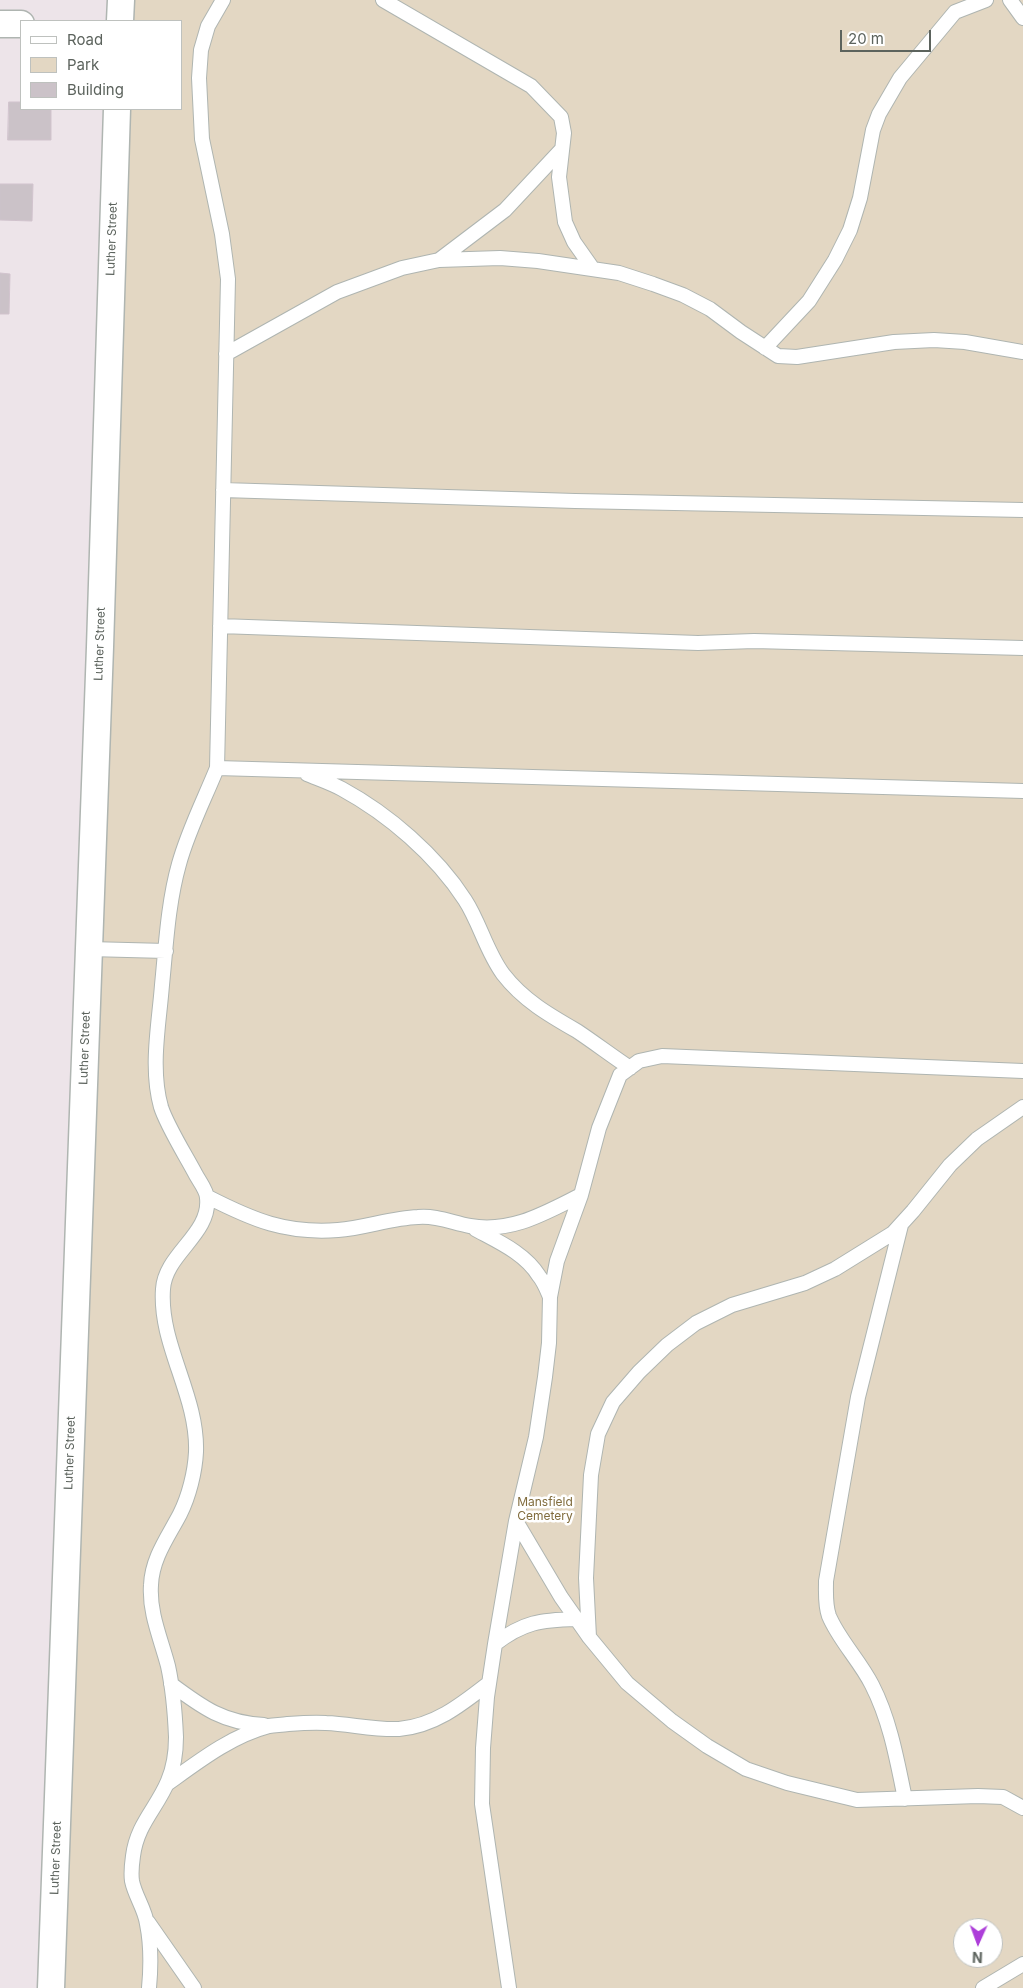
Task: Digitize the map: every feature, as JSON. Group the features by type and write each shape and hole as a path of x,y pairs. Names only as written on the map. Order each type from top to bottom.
{"street":[{"path":"120,20 121,0"},
{"path":"0,24 20,24"},
{"name":"Luther Street","path":"51,1988 89,949 117,110"}],"lane":[{"path":"223,0 208,26 201,50 199,78 202,140 222,234 228,279 217,768 178,865 171,898 156,1052 156,1084 161,1109 208,1197 242,1215 269,1225 304,1230 340,1230 420,1216 449,1220 468,1226 503,1244 525,1260 539,1275 550,1297"},
{"path":"383,0 530,86 552,105 561,116 564,133 559,177 565,222 574,242 593,269"},
{"path":"765,348 809,301 835,260 850,230 860,198 873,130 878,114 900,78 955,12 986,0"},
{"path":"1010,0 1023,18"},
{"path":"439,260 505,210 562,148"},
{"path":"226,354 338,292 402,268 439,260 500,258 538,261 619,273 683,295 710,309 778,356 797,358 894,342 934,340 965,342 1023,352"},
{"path":"223,490 575,501 1023,510"},
{"path":"220,626 698,643 754,641 1023,648"},
{"path":"217,768 1023,791"},
{"path":"299,770 342,789 414,840 466,901 484,941 502,973 519,991 543,1012 578,1032 630,1068"},
{"path":"89,949 166,951"},
{"path":"509,1988 482,1804 483,1748 489,1683 516,1521 537,1429 549,1343 550,1297 557,1261 581,1195 599,1128 620,1075 639,1061 662,1056 1023,1071"},
{"path":"589,1637 586,1578 591,1475 598,1434 613,1402 639,1372 667,1345 696,1323 732,1305 805,1282 835,1269 893,1233 950,1165 976,1140 1023,1107"},
{"path":"468,1226 490,1228 512,1226 536,1218 581,1195"},
{"path":"149,1988 150,1948 147,1922 132,1881 132,1860 135,1842 141,1828 167,1784 174,1764 176,1740 171,1684 156,1630 151,1583 156,1562 182,1511 188,1493 196,1452 190,1411 168,1335 163,1309 163,1284 168,1271 200,1227 208,1197"},
{"path":"901,1224 858,1397 826,1581 826,1600 829,1616 872,1684 884,1713 905,1799"},
{"path":"516,1521 576,1619 627,1684 707,1746 746,1769 787,1783 857,1800 1002,1797 1023,1807"},
{"path":"495,1644 520,1627 551,1619 576,1619"},
{"path":"171,1684 204,1708 244,1724 270,1726 325,1723 399,1729 436,1719 456,1709 489,1683"},
{"path":"167,1784 238,1737 270,1726"},
{"path":"147,1922 194,1988"},
{"path":"983,1988 1023,1964"}],"green space":[{"name":"Mansfield Cemetery","path":"123,0 1023,0 1023,1988 49,1988 120,110 182,110 182,20 123,20"}],"building":[{"path":"9,102 20,102 20,110 51,110 51,140 8,140"},
{"path":"0,184 33,184 32,221 0,220"},
{"path":"0,273 10,274 9,314 0,314"}]}
